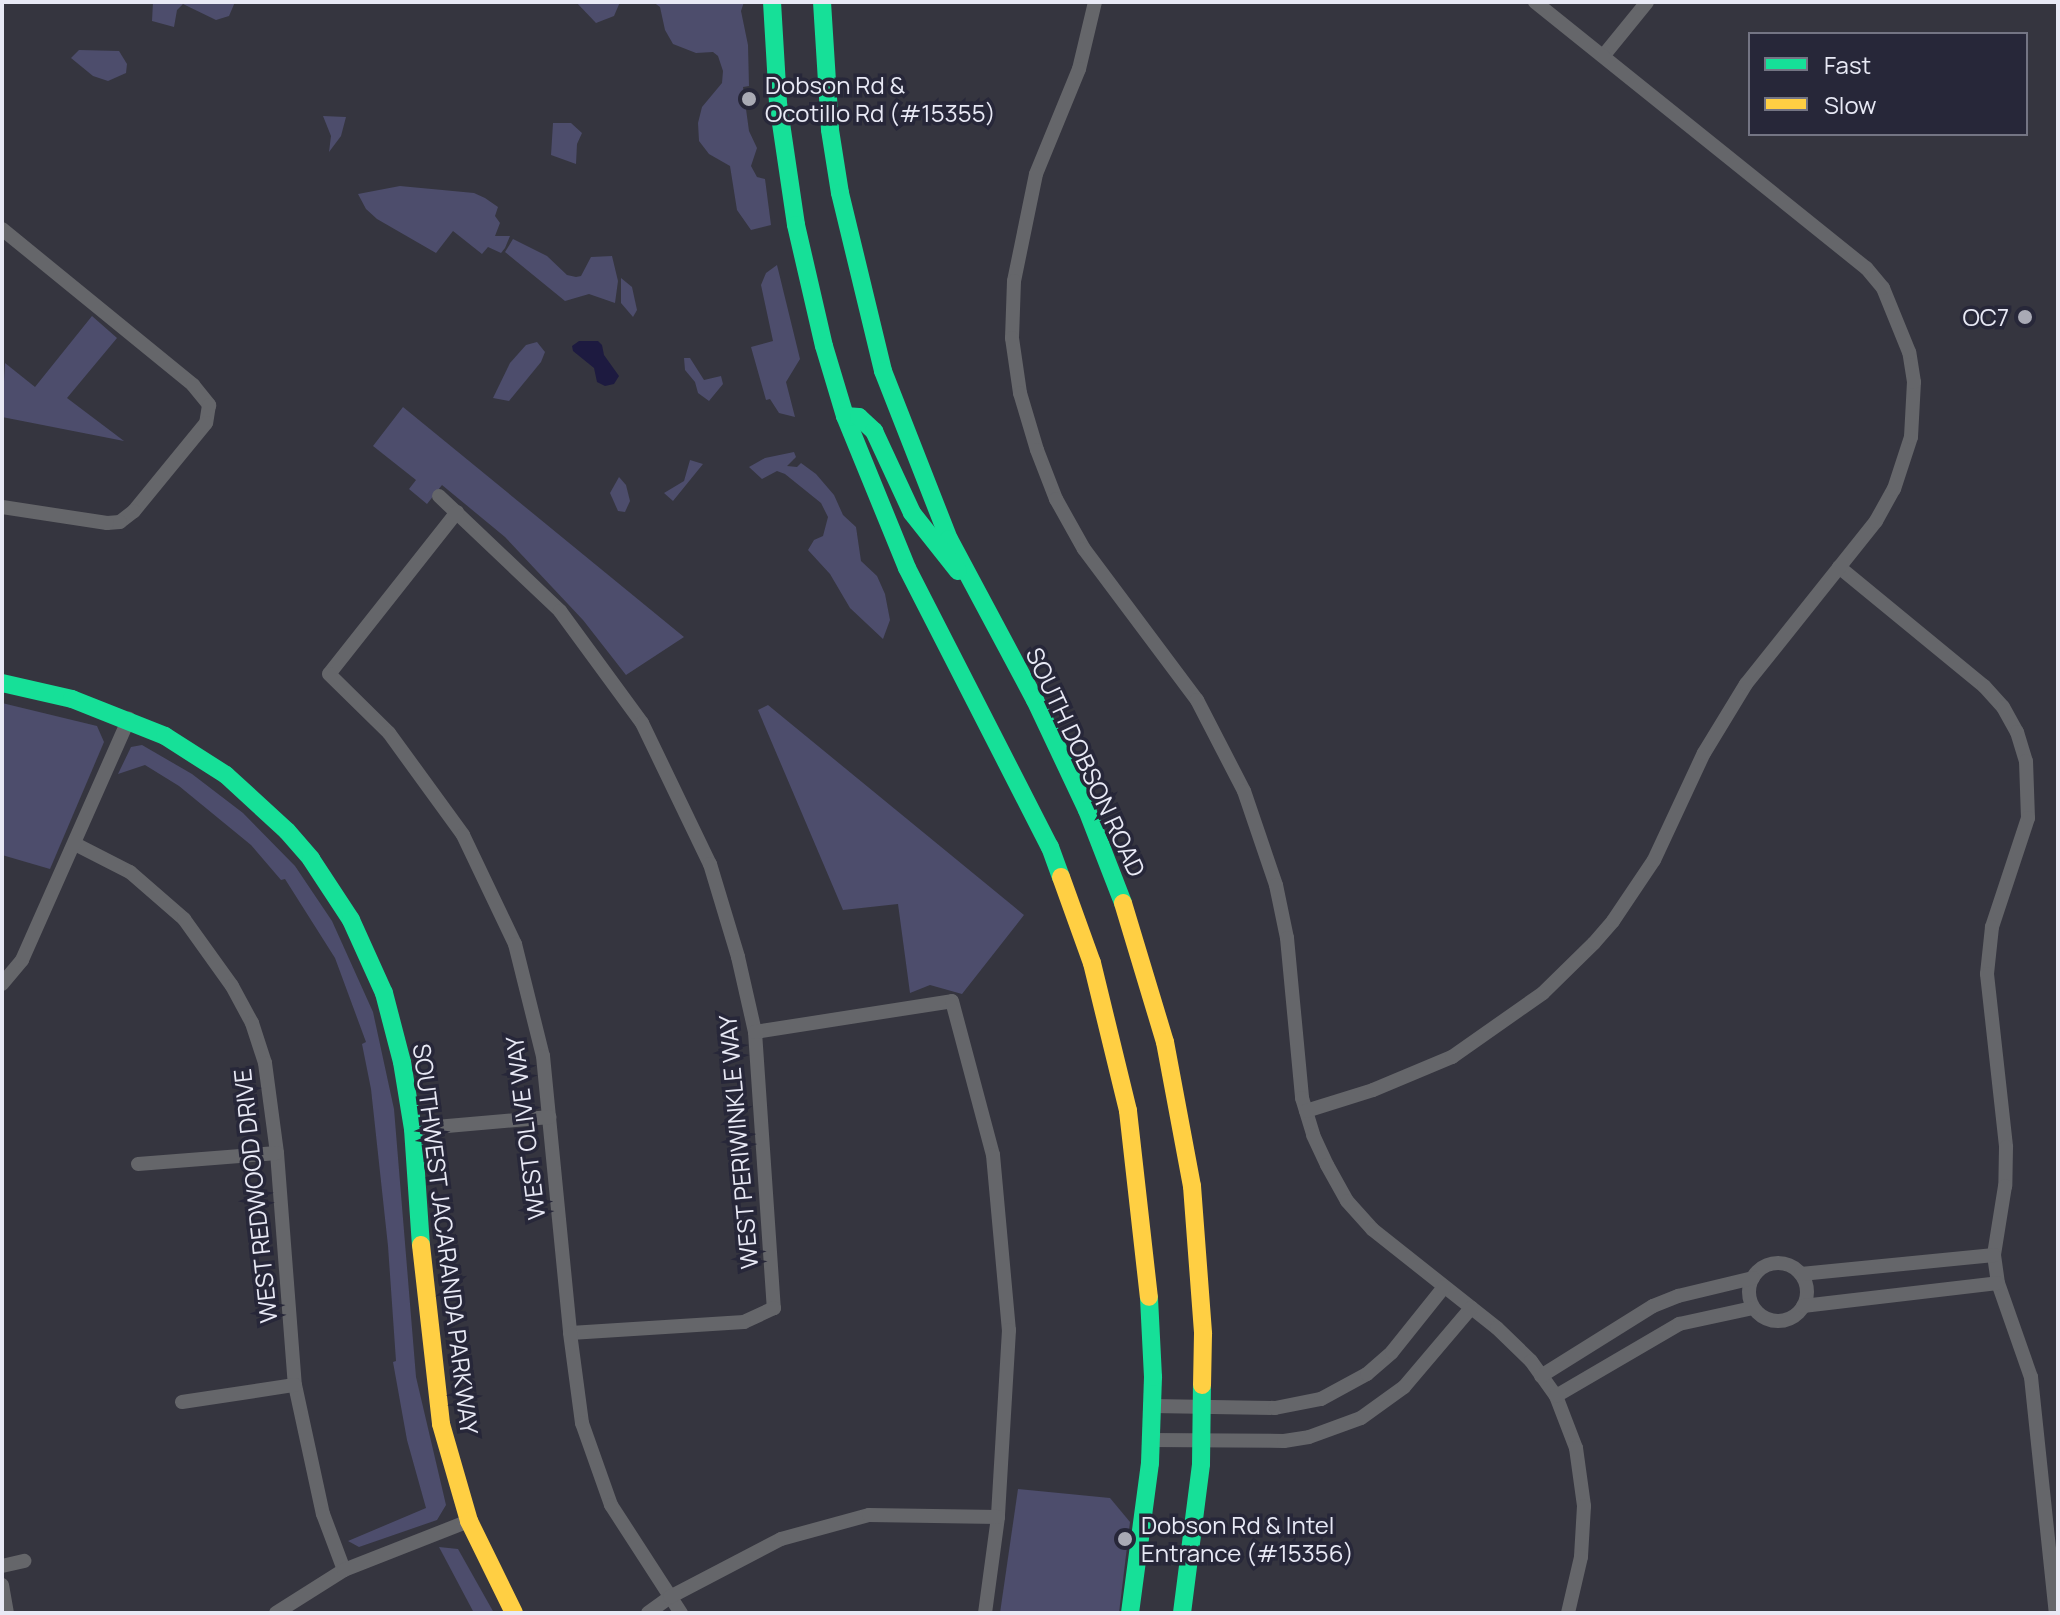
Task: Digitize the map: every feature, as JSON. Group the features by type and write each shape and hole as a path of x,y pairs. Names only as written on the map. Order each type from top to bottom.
{"main road":[{"path":"772,2 779,117 796,225 820,330 845,416 907,568 1050,847 1092,963 1128,1111 1148,1265 1152,1406 1130,1613"},
{"name":"SOUTH DOBSON ROAD","path":"822,2 830,130 845,222 883,371 924,478 977,595 1035,700 1087,810 1133,930 1165,1042 1192,1186 1203,1334 1201,1441 1182,1613"},
{"path":"845,416 859,417 874,431 912,513 977,595"},
{"name":"SOUTHWEST JACARANDA PARKWAY","path":"2,683 72,699 129,719 165,736 226,775 270,813 311,859 351,920 384,993 402,1062 413,1129 436,1393 469,1521 514,1613"}],"street":[{"path":"1095,2 1079,69 1042,155 1022,227 1014,281 1012,338 1020,393 1056,499 1077,536 1197,700 1244,791 1272,872 1287,938 1306,1111 1313,1135 1347,1201 1372,1229 1518,1347 1556,1396 1576,1448 1584,1506 1581,1557 1568,1613"},
{"path":"1306,1111 1373,1090 1452,1057 1513,1018 1571,967 1613,921 1654,860 1704,753 1746,684 1891,497 1911,437 1914,382 1899,322 1883,288 1866,268 1535,2"},
{"path":"1604,55 1647,2"},
{"path":"2,229 193,385 209,405 206,423 134,511 120,522 107,523 2,507"},
{"name":"WEST PERIWINKLE WAY","path":"439,496 560,611 642,723 710,864 738,957 755,1032 774,1308 744,1322 570,1333"},
{"name":"WEST OLIVE WAY","path":"457,512 329,674 389,733 463,835 515,944 543,1056 570,1333 582,1423 611,1505 681,1613"},
{"path":"1839,567 1984,686 2010,720 2026,761 2028,818 1992,927 1987,974 2006,1147 2005,1186 1994,1255 1998,1283 2031,1377 2056,1613"},
{"path":"2,984 22,960 129,719"},
{"name":"WEST REDWOOD DRIVE","path":"75,844 130,872 184,919 232,986 252,1023 265,1063 277,1153 295,1385 323,1514 344,1570"},
{"path":"755,1032 952,1001 993,1155 1009,1330 998,1517 985,1613"},
{"path":"413,1129 549,1117"},
{"path":"138,1164 277,1153"},
{"path":"1801,1274 1994,1255"},
{"path":"1541,1376 1653,1306 1704,1289 1753,1278 1766,1266 1775,1263 1785,1264 1801,1274 1807,1290 1803,1306 1797,1314 1780,1321 1765,1318 1753,1308 1749,1293 1753,1278"},
{"path":"1803,1306 1998,1283"},
{"path":"1152,1406 1275,1408 1321,1399 1346,1388 1392,1352 1444,1287"},
{"path":"1150,1440 1284,1441 1309,1437 1361,1418 1404,1387 1471,1308"},
{"path":"1556,1396 1679,1324 1753,1308"},
{"path":"182,1402 295,1385"},
{"path":"648,1613 670,1597 781,1539 869,1515 998,1517"},
{"path":"276,1613 344,1570 469,1521"},
{"path":"2,1566 24,1561"},
{"path":"2,1585 7,1613"}],"shaded area":[{"path":"153,2 235,2 229,16 216,20 183,4 177,10 174,27 152,21"},
{"path":"576,2 620,2 614,16 596,23"},
{"path":"653,2 744,2 741,11 748,45 749,86 743,87 749,131 757,148 751,166 757,177 765,179 771,225 751,230 737,210 730,166 709,154 699,141 698,123 702,107 722,83 723,71 718,56 713,52 696,53 673,44 665,30 660,7"},
{"path":"79,50 119,51 127,64 126,73 108,81 93,76 71,58"},
{"path":"323,116 346,117 341,136 329,152 331,136"},
{"path":"553,123 571,123 582,133 577,144 576,164 551,155"},
{"path":"400,186 474,193 485,198 498,207 495,216 500,223 495,236 510,236 505,248 501,253 488,247 482,254 453,231 436,253 377,219 366,209 358,194"},
{"path":"513,239 547,256 567,275 576,277 581,276 591,257 612,256 618,281 615,303 589,294 565,301 505,252"},
{"path":"777,265 800,359 786,382 795,417 779,413 770,399 766,400 751,347 773,341 761,285 766,273"},
{"path":"621,278 632,287 637,310 633,317 621,303"},
{"path":"92,316 117,338 67,398 124,441 2,417 5,363 35,387"},
{"path":"579,341 598,341 602,345 604,355 619,376 614,384 605,386 597,382 594,368 573,351 572,346"},
{"path":"537,342 545,352 541,362 509,401 493,398 510,363 526,345"},
{"path":"684,358 690,358 704,380 721,376 723,384 709,401 698,393 695,382 685,370"},
{"path":"403,407 684,637 626,675 583,620 505,537 442,485 427,504 409,489 416,480 373,446"},
{"path":"794,452 796,457 787,466 797,467 801,463 816,474 834,495 843,515 856,527 861,561 877,576 885,594 890,620 883,639 850,608 830,574 808,550 814,540 823,536 828,517 821,503 785,474 777,471 762,479 749,467 765,458"},
{"path":"690,460 703,464 673,501 664,493 684,481"},
{"path":"619,477 626,485 630,501 625,512 618,511 610,493"},
{"path":"2,703 97,726 104,742 50,869 2,855"},
{"path":"768,705 1024,915 962,994 930,985 910,993 898,904 843,910 758,710"},
{"path":"142,745 192,774 243,813 295,866 332,921 373,1012 394,1109 416,1377 446,1505 437,1520 359,1547 348,1541 426,1508 407,1440 393,1362 396,1361 388,1246 371,1089 362,1044 366,1042 335,958 285,879 281,880 251,845 179,786 145,765 118,774 131,747"},
{"path":"1018,1489 1110,1498 1130,1522 1119,1613 1000,1613"},
{"path":"439,1547 458,1549 494,1613 474,1613"}],"traffic: fast":[{"path":"772,2 778,103 796,225 824,346 845,416 907,568 1050,847 1061,877"},
{"path":"822,2 830,130 840,193 883,371 949,539 1035,700 1087,810 1123,903"},
{"path":"845,416 859,417 874,431 912,513 958,571"},
{"path":"2,683 72,699 165,736 226,775 287,831 311,859 351,920 384,993 402,1062 413,1129 421,1245"},
{"path":"1130,1613 1150,1463 1153,1377 1149,1297"},
{"path":"1182,1613 1201,1464 1202,1385"}],"traffic: slow":[{"path":"1061,877 1092,963 1128,1111 1149,1297"},
{"path":"1123,903 1165,1042 1192,1186 1203,1334 1202,1385"},
{"path":"421,1245 441,1424 469,1521 514,1613"}],"place":[{"name":"Dobson Rd & Ocotillo Rd (#15355)","path":"749,99"},
{"name":"OC7","path":"2025,317"},
{"name":"Dobson Rd & Intel Entrance (#15356)","path":"1125,1539"}]}
